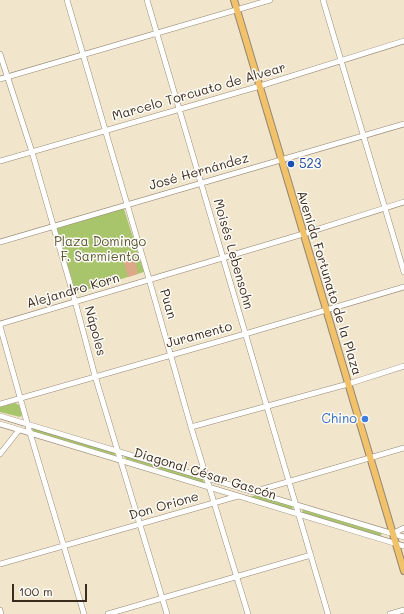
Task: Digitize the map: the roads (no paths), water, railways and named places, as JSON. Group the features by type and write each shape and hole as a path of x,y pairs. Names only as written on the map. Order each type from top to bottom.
{"main road":[{"name":"Avenida Fortunato de la Plaza","path":"234,0 404,571"}],"street":[{"name":"Puan","path":"67,0 150,279 208,486 248,614"},
{"name":"Moisés Lebensohn","path":"147,0 328,614"},
{"path":"0,79 270,0"},
{"path":"323,0 404,272"},
{"name":"Marcelo Torcuato de Alvear","path":"0,161 260,86 404,41"},
{"name":"Nápoles","path":"0,54 32,152 95,376 167,614"},
{"name":"José Hernández","path":"0,242 404,124"},
{"name":"Alejandro Korn","path":"0,325 404,202"},
{"name":"Juramento","path":"0,404 404,287"},
{"path":"0,325 30,433 84,614"},
{"path":"191,427 348,384 404,366"},
{"name":"Diagonal César Gascón","path":"0,416 404,537"},
{"name":"Diagonal César Gascón","path":"0,424 395,542 404,546"},
{"path":"0,454 19,430"},
{"name":"Don Orione","path":"0,564 404,448"},
{"path":"392,534 404,528"},
{"path":"108,614 311,555"},
{"path":"0,610 1,614"},
{"path":"390,614 404,610"}],"place":[{"name":"523","path":"291,164"},
{"name":"Chino","path":"365,419"}],"park label":[{"name":"Plaza Domingo F. Sarmiento","path":"100,250"}]}
